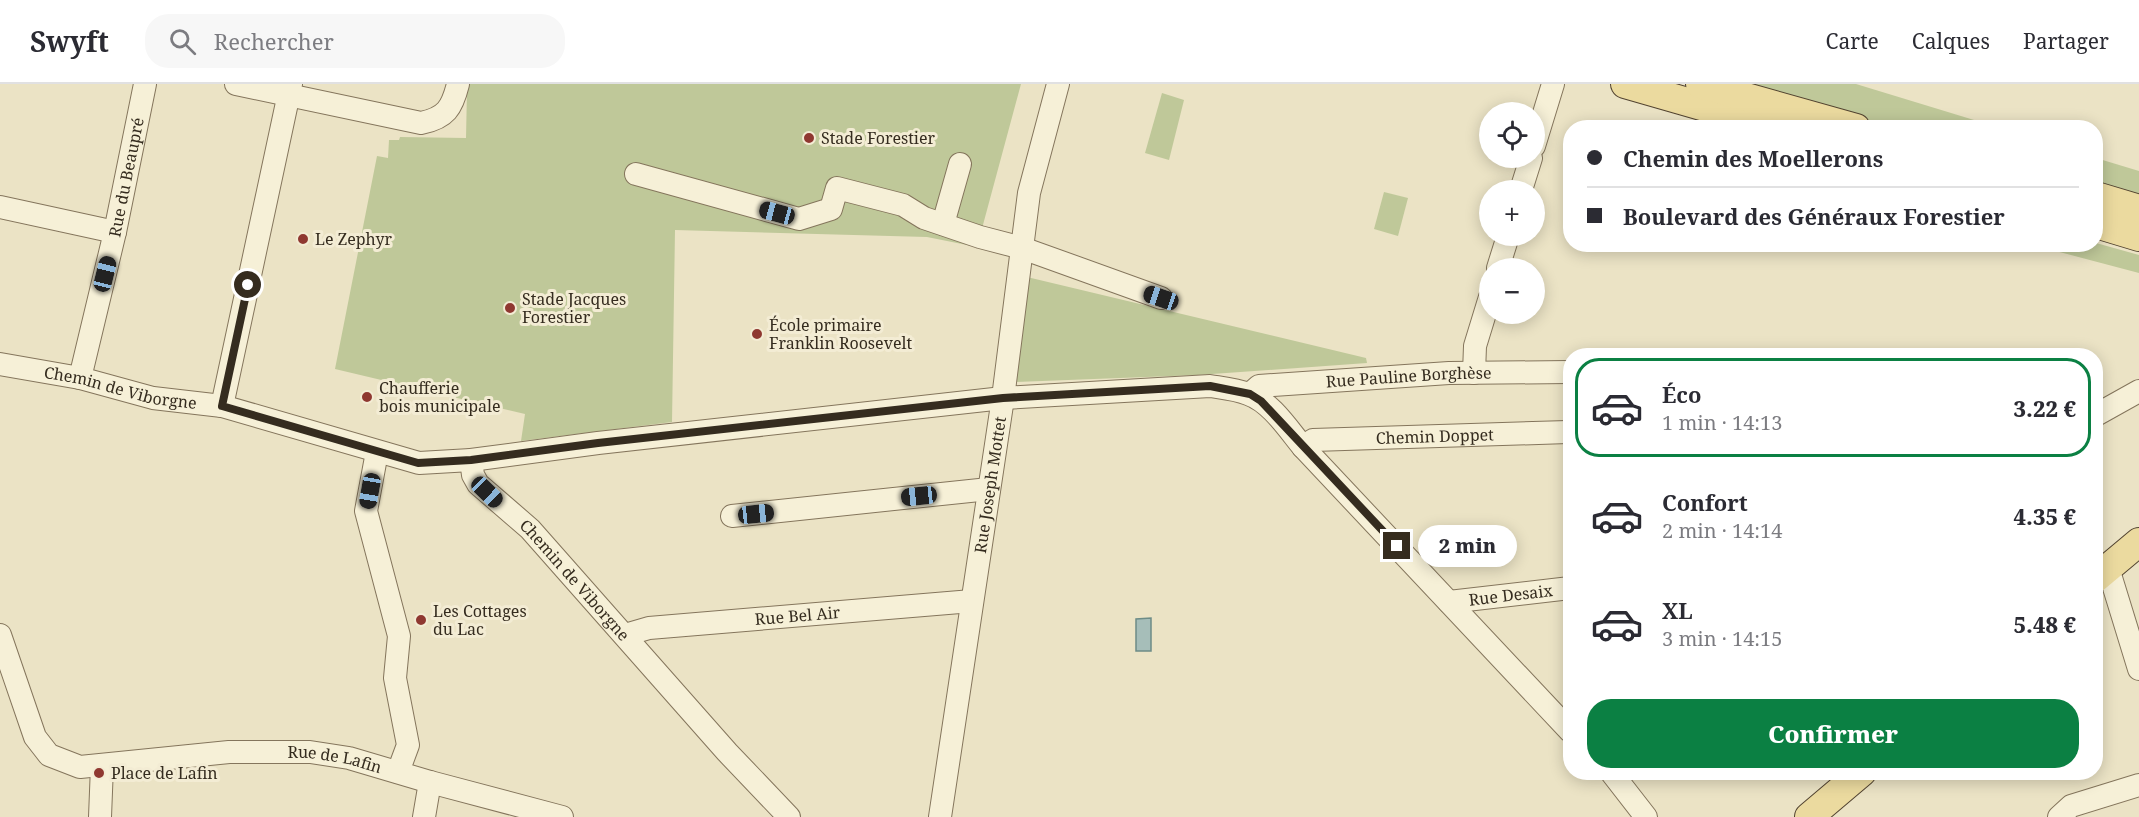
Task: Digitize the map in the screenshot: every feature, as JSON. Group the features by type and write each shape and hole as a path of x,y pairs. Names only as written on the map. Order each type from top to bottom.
{"main road":[{"path":"1625,84 1751,120"},
{"path":"1700,84 1828,120"},
{"path":"2103,198 2139,209"},
{"path":"2103,219 2139,230"},
{"path":"2103,226 2139,237"},
{"path":"2103,572 2139,542"},
{"path":"1803,817 1818,809 1852,780"}],"street":[{"name":"Rue du Beaupré","path":"80,378 115,232 145,84"},
{"path":"236,84 289,90 422,123 439,119 454,101 458,84"},
{"name":"Rue Joseph Mottet","path":"940,817 1003,398 1029,193 1058,84"},
{"path":"1545,111 1553,85"},
{"path":"222,406 289,90"},
{"path":"943,224 960,164"},
{"path":"636,174 799,219 831,209 837,188 903,205 924,218 1022,248 1161,298"},
{"path":"0,207 115,232"},
{"path":"1474,372 1475,346 1482,324"},
{"name":"Chemin de Viborgne","path":"0,364 80,378 153,398 222,406 418,463 471,460 473,475 478,484 530,529 789,817"},
{"name":"Rue Pauline Borghèse","path":"1250,394 1260,386 1474,372 1563,372"},
{"path":"471,460 598,443 1003,398 1210,386 1250,394 1275,414 1303,447 1563,724"},
{"path":"2103,411 2139,391"},
{"name":"Chemin Doppet","path":"1303,447 1313,440 1563,432"},
{"path":"377,452 366,511 399,636 395,678 408,745 398,772"},
{"path":"732,516 989,489"},
{"path":"2103,576 2139,669"},
{"name":"Rue Desaix","path":"1449,602 1563,589"},
{"name":"Rue Bel Air","path":"625,635 649,628 972,601"},
{"path":"0,635 35,737 49,755 91,767 100,817"},
{"name":"Rue de Lafin","path":"91,767 228,752 310,752 349,758 562,817"},
{"path":"1617,780 1646,817"},
{"path":"424,817 430,782"},
{"path":"2059,817 2071,806 2139,785"}],"green space":[{"name":"Stade Jacques Forestier","path":"469,84 1021,84 977,247 927,237 675,230 672,422 521,441 525,414 335,369 377,156 388,158 389,140 399,140 400,137 466,138"},
{"path":"1736,84 1856,84 1974,120 1862,120"},
{"path":"1162,93 1184,100 1169,160 1145,153"},
{"path":"2103,160 2139,171 2139,201 2103,190"},
{"path":"1384,192 1408,198 1398,236 1374,229"},
{"path":"2103,245 2139,255 2139,273 2060,252 2103,252"},
{"path":"1027,277 1366,358 1367,363 1198,375 1015,382"}],"water":[{"path":"1151,618 1151,651 1136,651 1136,619"}],"place":[{"name":"Stade Forestier","path":"809,138"},
{"name":"Le Zephyr","path":"303,239"},
{"name":"Stade Jacques Forestier","path":"510,308"},
{"name":"École primaire Franklin Roosevelt","path":"757,334"},
{"name":"Chaufferie bois municipale","path":"367,397"},
{"name":"Les Cottages du Lac","path":"421,620"},
{"name":"Place de Lafin","path":"99,773"}],"route":[{"path":"248,285 222,406 418,463 471,460 598,443 1003,398 1210,386 1250,394 1261,401 1397,546"}]}
